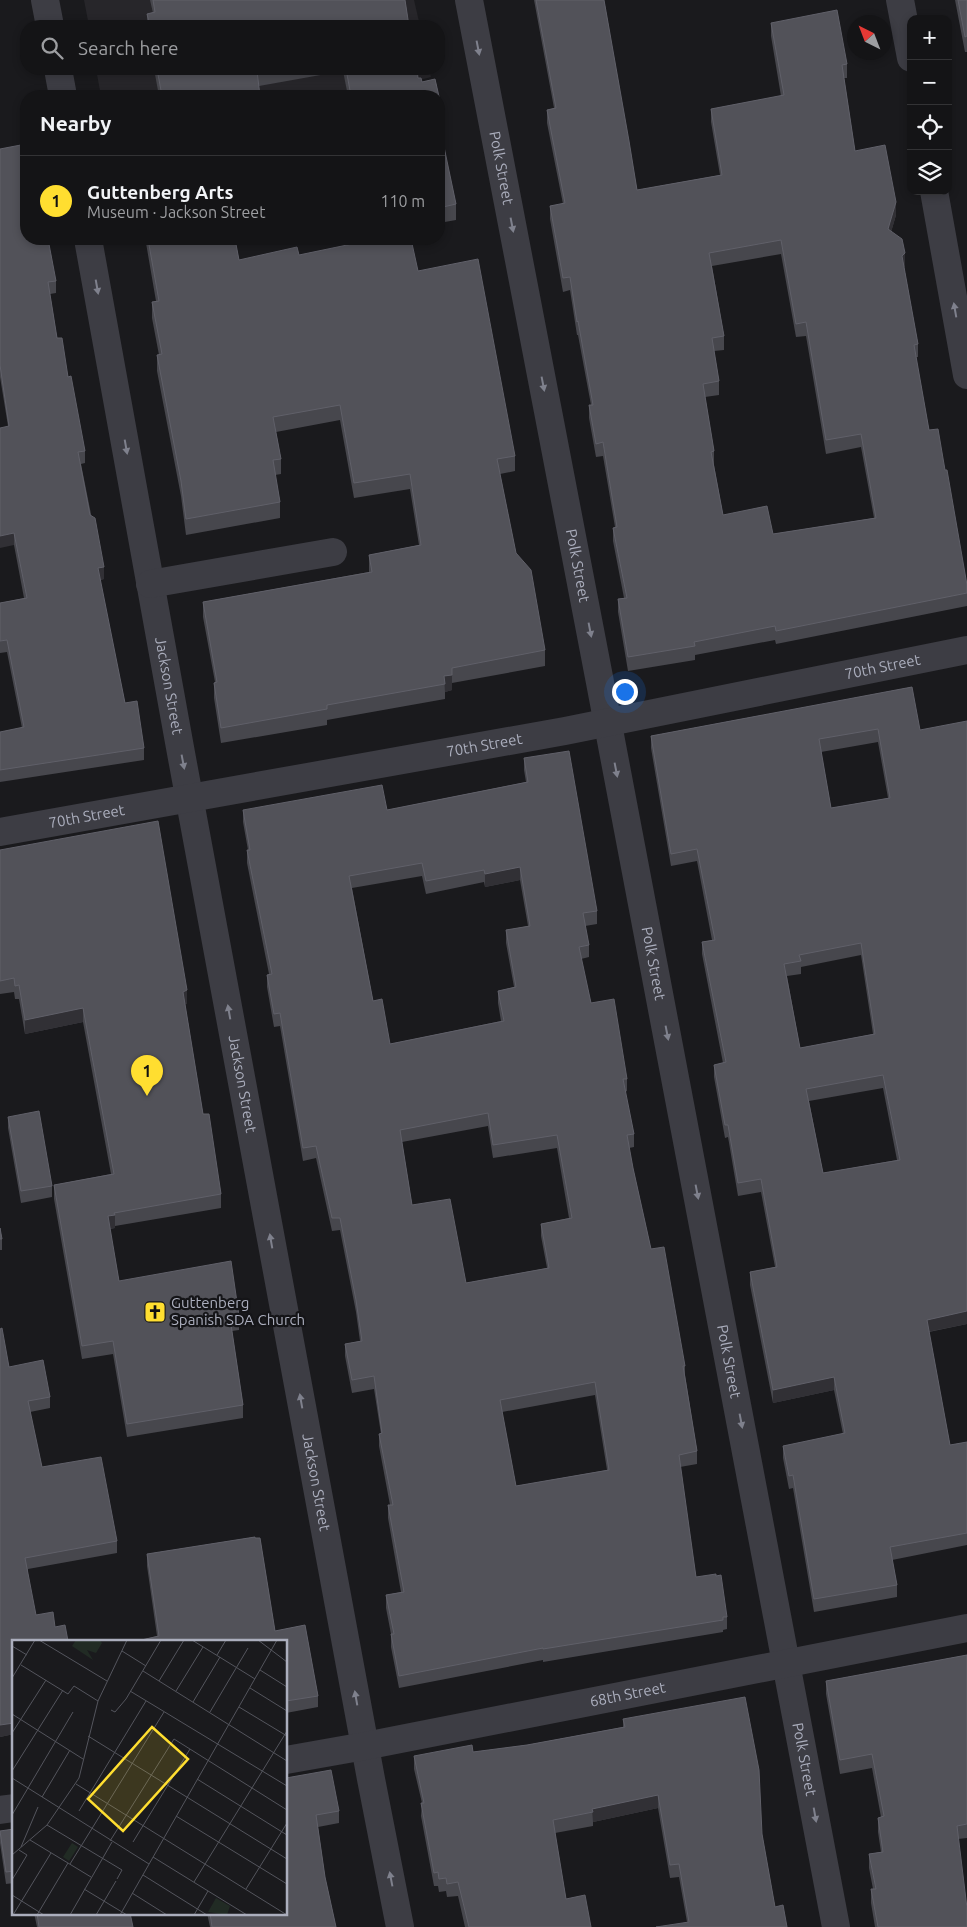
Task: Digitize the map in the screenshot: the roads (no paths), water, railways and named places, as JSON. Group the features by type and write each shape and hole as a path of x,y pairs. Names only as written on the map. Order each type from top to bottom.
{"street":[{"path":"45,0 49,20"},
{"name":"Polk Street","path":"469,0 836,1927"},
{"path":"900,0 907,37"},
{"path":"59,75 62,90"},
{"path":"935,195 967,375"},
{"name":"Jackson Street","path":"89,245 150,584 400,1927"},
{"path":"150,584 333,552"},
{"name":"70th Street","path":"0,832 565,731 967,650"},
{"name":"68th Street","path":"288,1760 967,1628"}],"place":[{"name":"Guttenberg Arts","path":"147,1096"},
{"name":"Guttenberg Spanish SDA Church","path":"155,1312"}]}
